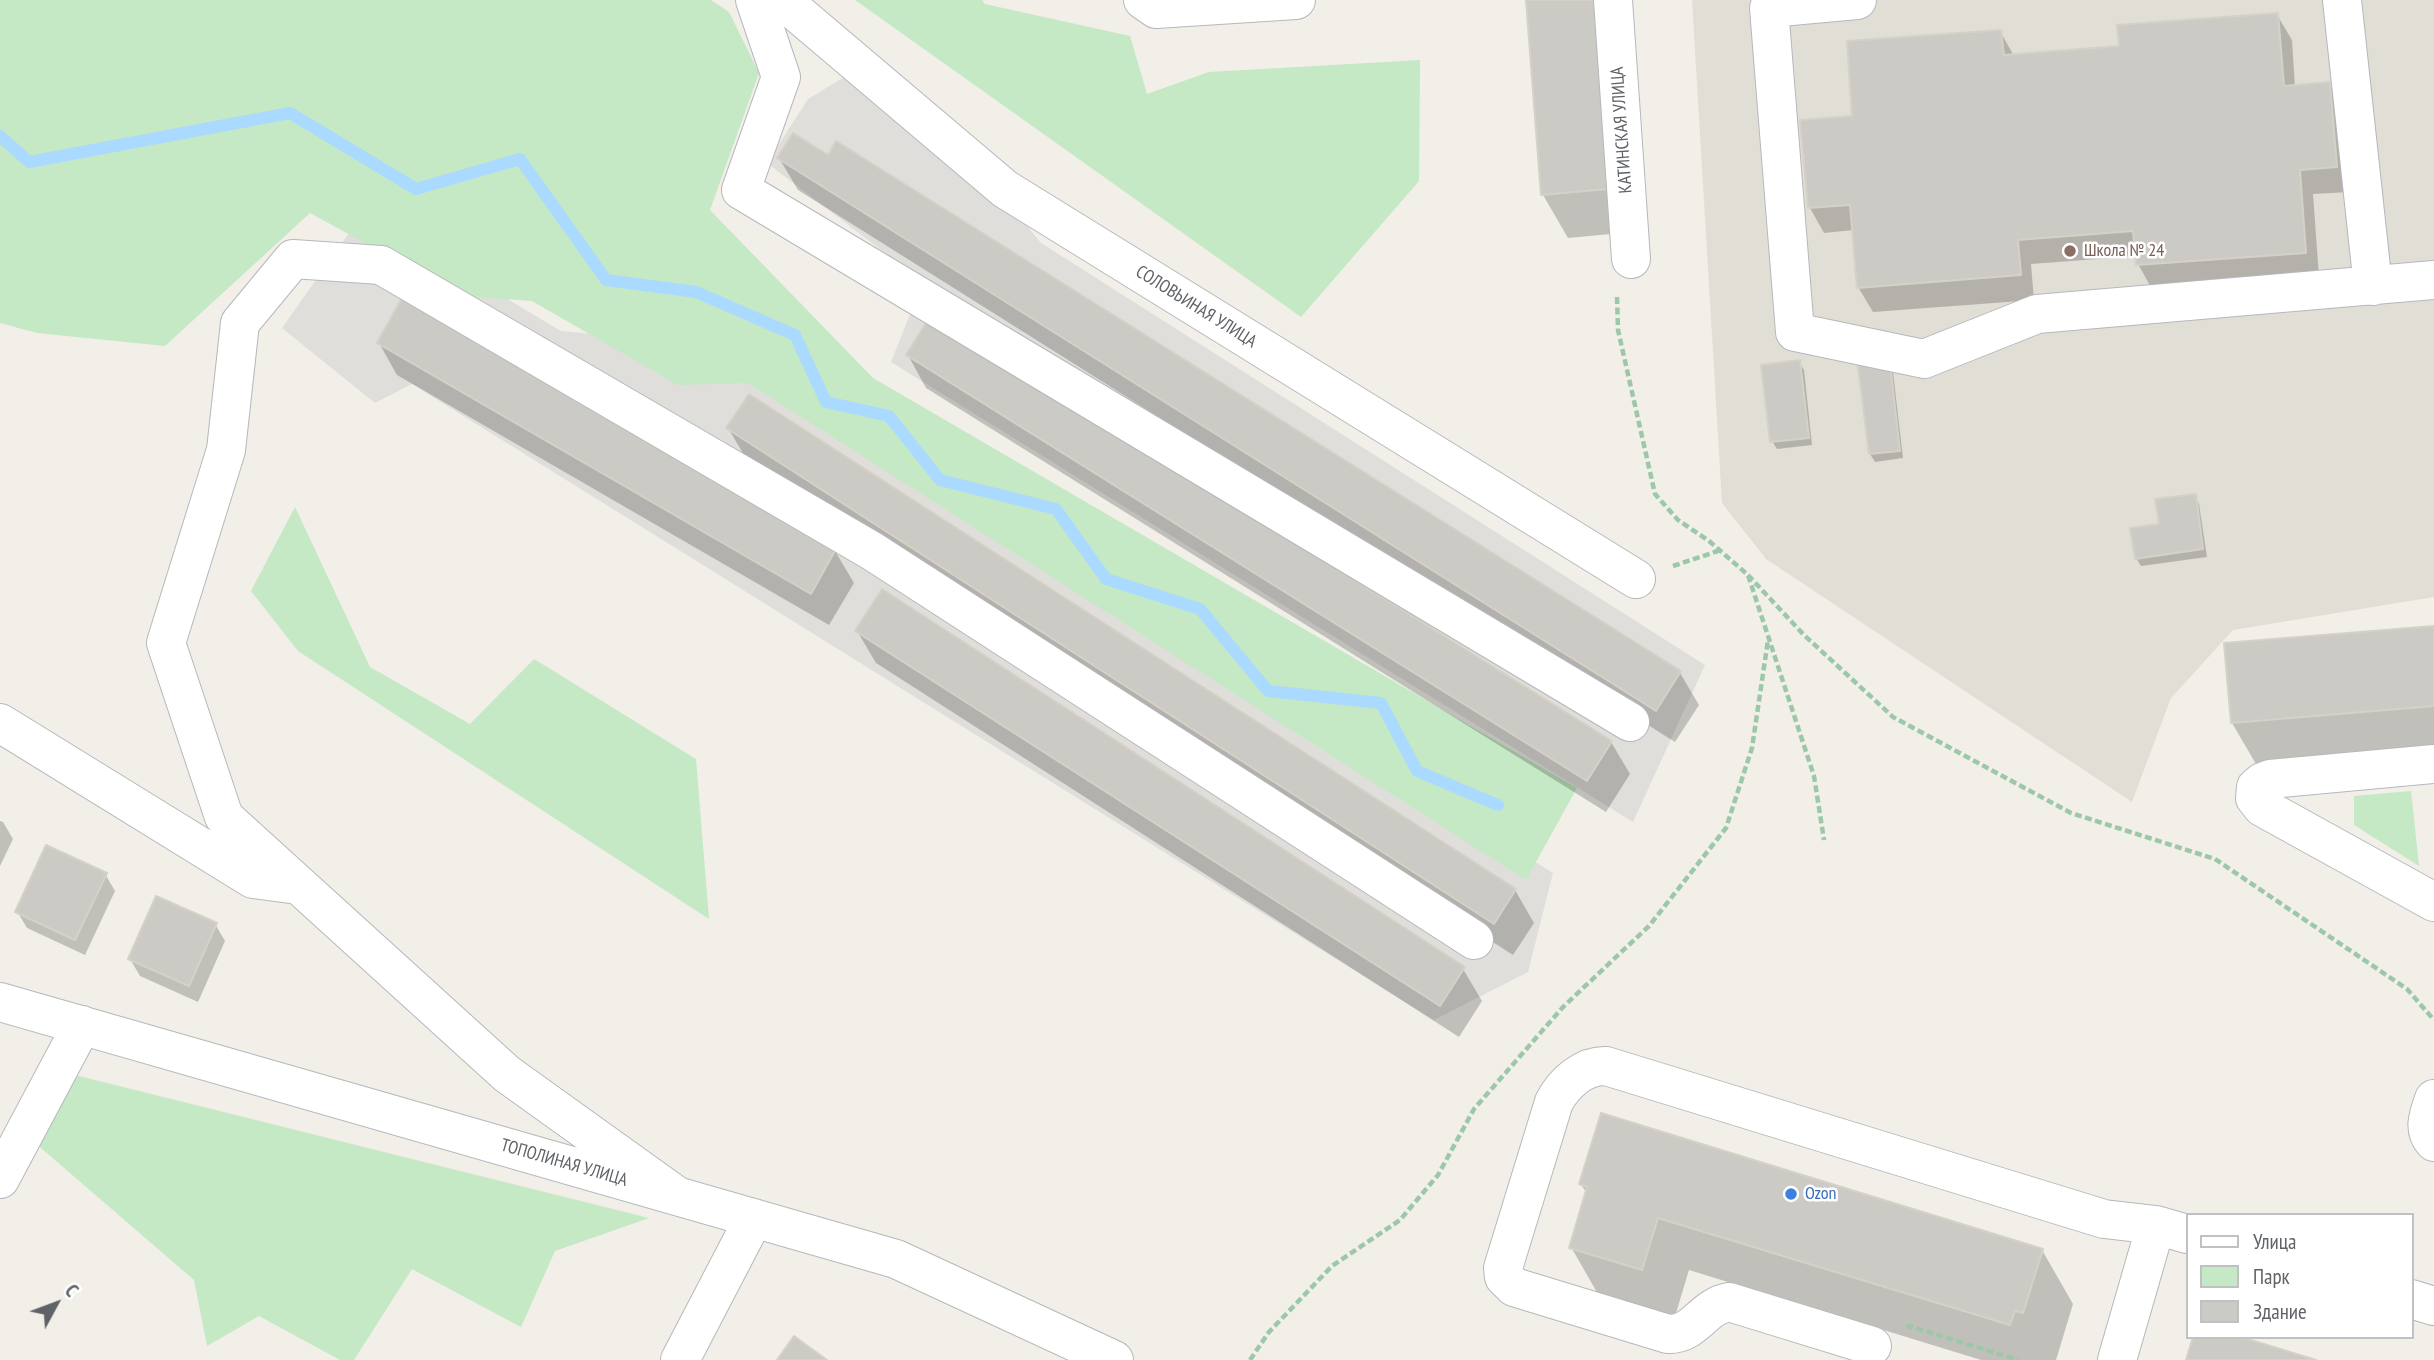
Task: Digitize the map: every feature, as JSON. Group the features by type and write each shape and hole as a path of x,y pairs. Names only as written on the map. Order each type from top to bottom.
{"street":[{"path":"755,0 781,77 741,190 1630,722"},
{"name":"СОЛОВЬИНАЯ УЛИЦА","path":"782,0 1005,189 1636,579"},
{"path":"1143,0 1156,9 1296,0"},
{"name":"КАТИНСКАЯ УЛИЦА","path":"1613,0 1631,259"},
{"path":"1857,0 1769,8 1795,332 1924,359 2037,314 2434,280"},
{"path":"2342,0 2373,286"},
{"path":"677,1196 507,1074 224,817 166,643 226,450 240,323 293,259 381,265 872,551 1474,940"},
{"path":"0,723 253,879 298,885"},
{"path":"2434,764 2270,779 2256,788 2255,798 2262,807 2434,902"},
{"name":"ТОПОЛИНАЯ УЛИЦА","path":"0,1002 896,1259 1114,1360"},
{"path":"0,1179 82,1025"},
{"path":"1872,1346 1729,1302 1712,1307 1690,1328 1678,1334 1668,1334 1514,1287 1504,1277 1503,1268 1559,1093 1588,1069 1606,1066 2104,1219 2172,1229 2117,1360"},
{"path":"2434,1099 2426,1123 2429,1137 2434,1142"},
{"path":"680,1360 754,1218"},
{"path":"2413,1300 2434,1306"}],"path":[{"path":"1618,330 1655,494 1678,520 1709,541 1748,575 1804,635 1893,718 2071,813 2215,859 2407,989 2434,1020"},
{"path":"1748,575 1814,776 1824,840"},
{"path":"1250,1360 1269,1332 1332,1266 1400,1220 1438,1175 1474,1109 1563,1007 1649,926 1726,828 1752,748 1768,640"},
{"path":"1872,1346 1909,1326 2018,1360"}],"shaded area":[{"name":"Школа № 24","path":"1692,0 2434,0 2434,597 2233,630 2171,698 2132,802 1766,559 1722,503"},
{"path":"856,70 957,140 1041,243 1705,665 1633,822 891,362 923,282 767,163 808,99"},
{"path":"363,213 561,331 710,345 1553,873 1528,972 1434,1020 412,384 375,403 282,328"}],"green space":[{"path":"0,0 711,0 729,12 759,73 710,210 873,378 1577,788 1526,880 748,383 678,385 532,301 462,296 310,213 165,346 37,333 0,323"},
{"path":"855,0 982,0 985,4 1130,36 1147,94 1209,72 1420,60 1419,181 1301,317"},
{"path":"295,507 370,667 470,724 534,659 696,759 709,919 298,651 251,591"},
{"path":"2411,791 2419,866 2354,825 2354,796"},
{"path":"59,1071 649,1218 555,1251 521,1327 412,1269 354,1360 340,1360 259,1316 207,1346 194,1280 34,1142"}],"building":[{"path":"1526,0 1605,0 1619,188 1541,195"},
{"path":"2278,13 2284,86 2330,82 2337,167 2300,170 2306,253 2136,265 2133,231 2018,240 2021,275 1857,288 1850,205 1808,208 1800,120 1852,116 1847,41 2001,30 2004,55 2119,46 2117,25"},
{"path":"793,133 828,155 836,141 1681,671 1656,711 777,158"},
{"path":"402,298 836,549 811,594 377,343"},
{"path":"931,315 1612,741 1587,781 906,355"},
{"path":"1800,360 1809,438 1770,442 1761,365"},
{"path":"1890,363 1900,451 1869,454 1858,366"},
{"path":"749,394 1516,889 1494,924 726,428"},
{"path":"2196,494 2203,549 2135,559 2130,528 2159,524 2155,499"},
{"path":"882,589 1465,967 1440,1006 855,631"},
{"path":"2434,626 2434,706 2231,723 2224,643"},
{"path":"46,845 107,873 75,940 15,912"},
{"path":"156,896 217,923 189,986 128,959"},
{"path":"1601,1113 2043,1249 2023,1313 2015,1311 2010,1325 1658,1218 1642,1270 1569,1248 1587,1187 1579,1184"},
{"path":"794,1336 827,1360 777,1360"},
{"path":"2192,1339 2248,1339 2316,1360 2186,1360"}],"waterway":[{"path":"0,136 29,162 290,113 416,189 520,159 606,280 696,292 795,335 826,402 889,416 940,480 1056,509 1106,579 1200,609 1268,691 1381,703 1417,771 1498,805"}],"place":[{"name":"Школа № 24","path":"2070,251"},
{"name":"Ozon","path":"1791,1194"}]}
